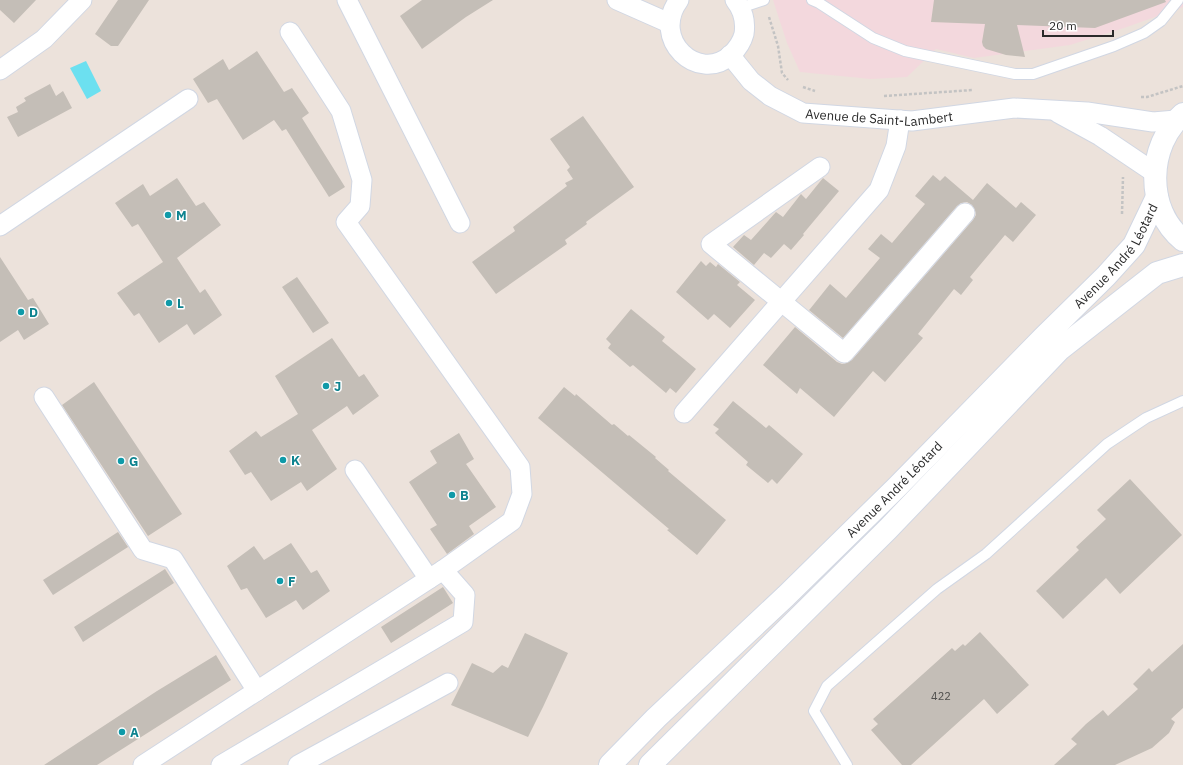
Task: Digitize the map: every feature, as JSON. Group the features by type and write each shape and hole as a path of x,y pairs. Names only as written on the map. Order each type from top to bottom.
{"main road":[{"path":"1180,117 1165,136 1158,154 1155,173 1157,197 1165,218 1178,236 1183,240"},
{"name":"Avenue André Léotard","path":"610,765 656,718 786,596 897,487 1106,276 1134,245 1157,197"},
{"name":"Avenue André Léotard","path":"650,765 882,535 1060,349 1157,273 1183,265"}],"street":[{"path":"0,70 44,39 82,0"},
{"path":"347,0 460,223"},
{"path":"617,0 670,23"},
{"path":"679,0 672,11 670,35 675,46 683,55 693,61 705,63 717,62 737,50 743,38 745,25 743,12 738,4"},
{"path":"143,765 436,574 512,521 522,494 520,467 346,222 360,206 362,180 341,112 290,32"},
{"name":"Avenue de Saint-Lambert","path":"730,55 751,81 770,96 803,113 912,121 1014,108 1088,112 1153,122 1180,117"},
{"path":"0,226 188,99"},
{"name":"Avenue de Saint-Lambert","path":"1049,109 1100,136 1155,173"},
{"path":"684,413 879,190 896,146 900,120"},
{"path":"820,167 711,244 844,352 965,213"},
{"path":"44,397 143,550 173,559 257,691"},
{"path":"221,765 463,622 465,595 436,574 355,470"},
{"path":"298,765 448,683"}],"lane":[{"path":"738,4 764,0"},
{"path":"812,0 873,38 905,50 1016,74 1033,74 1114,46 1144,33 1161,21 1178,0"},
{"path":"847,765 814,711 827,686 937,589 986,554 1107,444 1146,418 1183,402"}],"path":[{"path":"770,19 778,46 782,73 792,84"},
{"path":"798,86 817,92"},
{"path":"1140,97 1147,97 1183,86"},
{"path":"878,96 976,90"}],"shaded area":[{"path":"773,0 1183,0 1183,7 1070,45 974,58 936,49 907,77 871,79 800,72 787,43"}],"water":[{"path":"86,61 101,91 87,99 70,68"}],"building":[{"path":"0,0 36,0 14,23 0,10"},
{"path":"118,0 149,0 118,46 111,46 95,34"},
{"path":"422,0 493,0 466,17 422,49 400,16"},
{"path":"934,0 1165,0 1166,2 1095,28 1017,25 1025,57 1006,55 986,49 982,42 985,24 931,22"},
{"path":"257,51 284,92 292,88 309,113 302,118 345,187 329,197 286,129 282,131 274,120 243,140 217,99 208,103 193,79 223,59 229,70"},
{"path":"50,84 56,96 63,91 72,108 18,137 7,117 18,112 16,107 26,101 24,98"},
{"path":"583,116 634,187 586,222 587,224 565,240 567,244 496,294 472,262 515,231 513,227 567,186 565,183 573,179 567,170 570,167 550,139"},
{"path":"933,175 940,181 945,176 973,200 987,183 1016,208 1021,202 1036,215 1013,242 1005,235 970,277 973,280 961,295 954,289 918,334 923,338 885,382 873,371 834,417 800,388 797,394 763,365 795,327 837,362 842,364 852,360 973,220 976,215 972,205 967,202 961,203 957,206 843,338 809,310 830,284 846,298 880,258 868,249 881,234 892,243 925,204 915,196"},
{"path":"177,178 196,206 204,202 221,225 177,258 200,293 205,289 222,315 194,335 187,324 159,343 139,313 134,316 117,293 163,262 138,224 132,227 115,203 143,184 150,196"},
{"path":"823,178 839,191 791,250 784,244 771,258 764,253 754,265 733,247 744,235 751,240 776,212 783,217 801,194 806,199"},
{"name":"D","path":"0,257 28,300 33,298 49,324 24,340 18,330 0,342"},
{"path":"701,261 706,266 710,262 716,267 718,264 740,282 737,285 755,300 730,328 714,314 708,320 676,292"},
{"path":"297,277 329,323 313,333 282,287"},
{"path":"631,309 665,337 662,341 696,369 676,393 670,388 666,393 633,365 630,367 608,348 611,344 606,339"},
{"path":"332,338 359,377 364,374 379,396 353,415 347,406 312,430 337,469 307,491 301,482 271,501 251,472 245,475 229,451 256,431 261,437 298,414 275,376"},
{"name":"G","path":"94,382 182,514 148,536 62,405"},
{"path":"564,387 575,396 576,394 612,425 614,424 656,457 655,458 669,470 668,471 726,520 697,555 667,530 669,529 538,418"},
{"path":"733,401 766,428 769,425 803,454 777,484 772,479 768,483 746,465 748,462 715,433 719,429 713,425"},
{"name":"B","path":"459,433 474,459 466,464 496,507 469,526 474,534 447,554 430,529 437,525 409,482 437,463 430,451"},
{"path":"1130,479 1182,535 1120,594 1106,578 1063,619 1036,591 1079,550 1076,547 1106,519 1097,510"},
{"path":"118,532 128,547 53,595 43,580"},
{"name":"F","path":"291,543 311,573 317,570 330,591 303,610 296,600 266,618 247,588 241,590 227,566 254,546 264,560"},
{"path":"165,569 174,583 83,642 74,627"},
{"path":"443,587 453,603 391,643 381,627"},
{"path":"980,632 1029,685 997,714 984,699 911,765 902,765 871,730 878,724 873,719 952,648 955,651 963,644 965,646"},
{"path":"525,633 568,653 528,737 451,705 472,663 493,673 502,665 508,668"},
{"path":"1183,644 1183,708 1171,719 1175,722 1169,733 1152,748 1115,765 1054,765 1077,744 1071,739 1086,724 1103,710 1108,716 1138,689 1133,684 1149,668 1152,672"},
{"name":"A","path":"216,655 231,680 97,765 44,765 157,691"}],"place":[{"name":"M","path":"168,215"},
{"name":"L","path":"169,303"},
{"name":"D","path":"21,312"},
{"name":"J","path":"326,386"},
{"name":"K","path":"283,460"},
{"name":"G","path":"121,461"},
{"name":"B","path":"452,495"},
{"name":"F","path":"280,581"},
{"name":"A","path":"122,732"}]}
